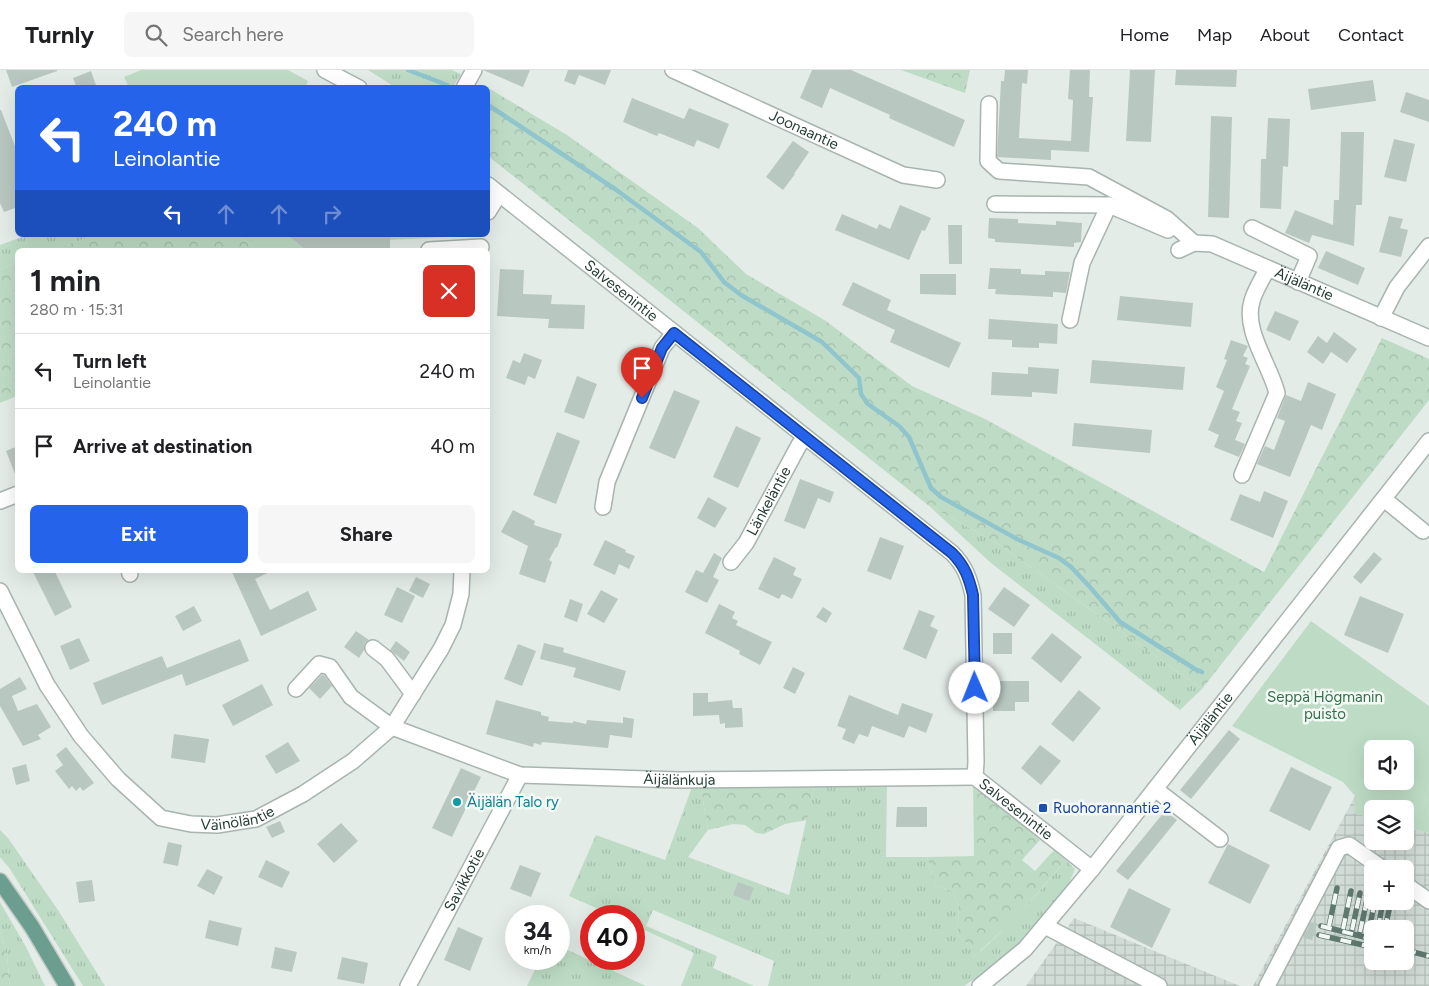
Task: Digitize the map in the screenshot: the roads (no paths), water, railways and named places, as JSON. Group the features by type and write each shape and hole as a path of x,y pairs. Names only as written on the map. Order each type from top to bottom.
{"main road":[{"path":"0,881 32,927 67,986"}],"street":[{"path":"466,85 474,70"},
{"name":"Joonaantie","path":"672,70 903,175 936,180"},
{"path":"329,77 351,85"},
{"path":"989,104 988,160 999,171 1089,177 1167,219 1188,246"},
{"path":"490,203 493,190"},
{"name":"Salvesenintie","path":"493,190 952,553 963,564 970,580 973,595 975,776 1092,869"},
{"path":"995,204 1109,205 1163,227 1188,246"},
{"path":"1070,320 1082,263 1109,205"},
{"path":"1252,228 1309,256 1298,282"},
{"path":"446,248 481,244"},
{"name":"Äijäläntie","path":"1188,246 1212,244 1267,270 1429,338"},
{"path":"1382,318 1397,287 1429,246"},
{"path":"1242,475 1277,393 1274,379 1254,336 1251,321 1252,302 1267,270"},
{"path":"603,506 608,482 662,348 674,333"},
{"name":"Länkeläntie","path":"731,562 746,543 805,437"},
{"name":"Äijäläntie","path":"980,986 1026,949 1092,869 1429,441"},
{"path":"0,501 15,495"},
{"path":"1384,499 1423,532"},
{"name":"Väinöläntie","path":"0,591 47,684 81,736 118,779 162,818 191,824 217,825 256,819 303,794 353,762 392,727 441,650 453,626 461,594 462,573"},
{"path":"373,648 387,659 413,694"},
{"name":"Äijälänkuja","path":"296,689 319,664 324,664 330,667 351,697 392,727 520,775 679,780 975,776"},
{"name":"Savikkotie","path":"408,986 520,775"},
{"path":"1155,789 1220,839"},
{"path":"1267,986 1339,848 1349,845 1370,860"},
{"path":"1414,890 1429,901"},
{"path":"1045,926 1159,986"}],"waterway":[{"path":"408,70 447,85"},
{"path":"490,106 615,189 701,252 724,282 741,295 822,342 859,378 861,394 868,404 899,426 909,437 931,488 941,497 1019,540 1059,558 1071,567 1120,622 1202,672"}],"railway":[{"path":"1329,926 1337,888"},
{"path":"1343,929 1351,891"},
{"path":"1352,930 1360,893"},
{"path":"1360,932 1365,910"},
{"path":"1371,920 1373,910"},
{"path":"1380,920 1381,910"},
{"path":"1387,920 1389,910"},
{"path":"1321,926 1364,937"},
{"path":"1319,935 1364,945"},
{"path":"1414,952 1429,956"}],"place":[{"name":"Äijälän Talo ry","path":"457,802"},
{"name":"Ruohorannantie 2","path":"1043,808"}],"park label":[{"name":"Seppä Högmanin puisto","path":"1325,706"}]}
